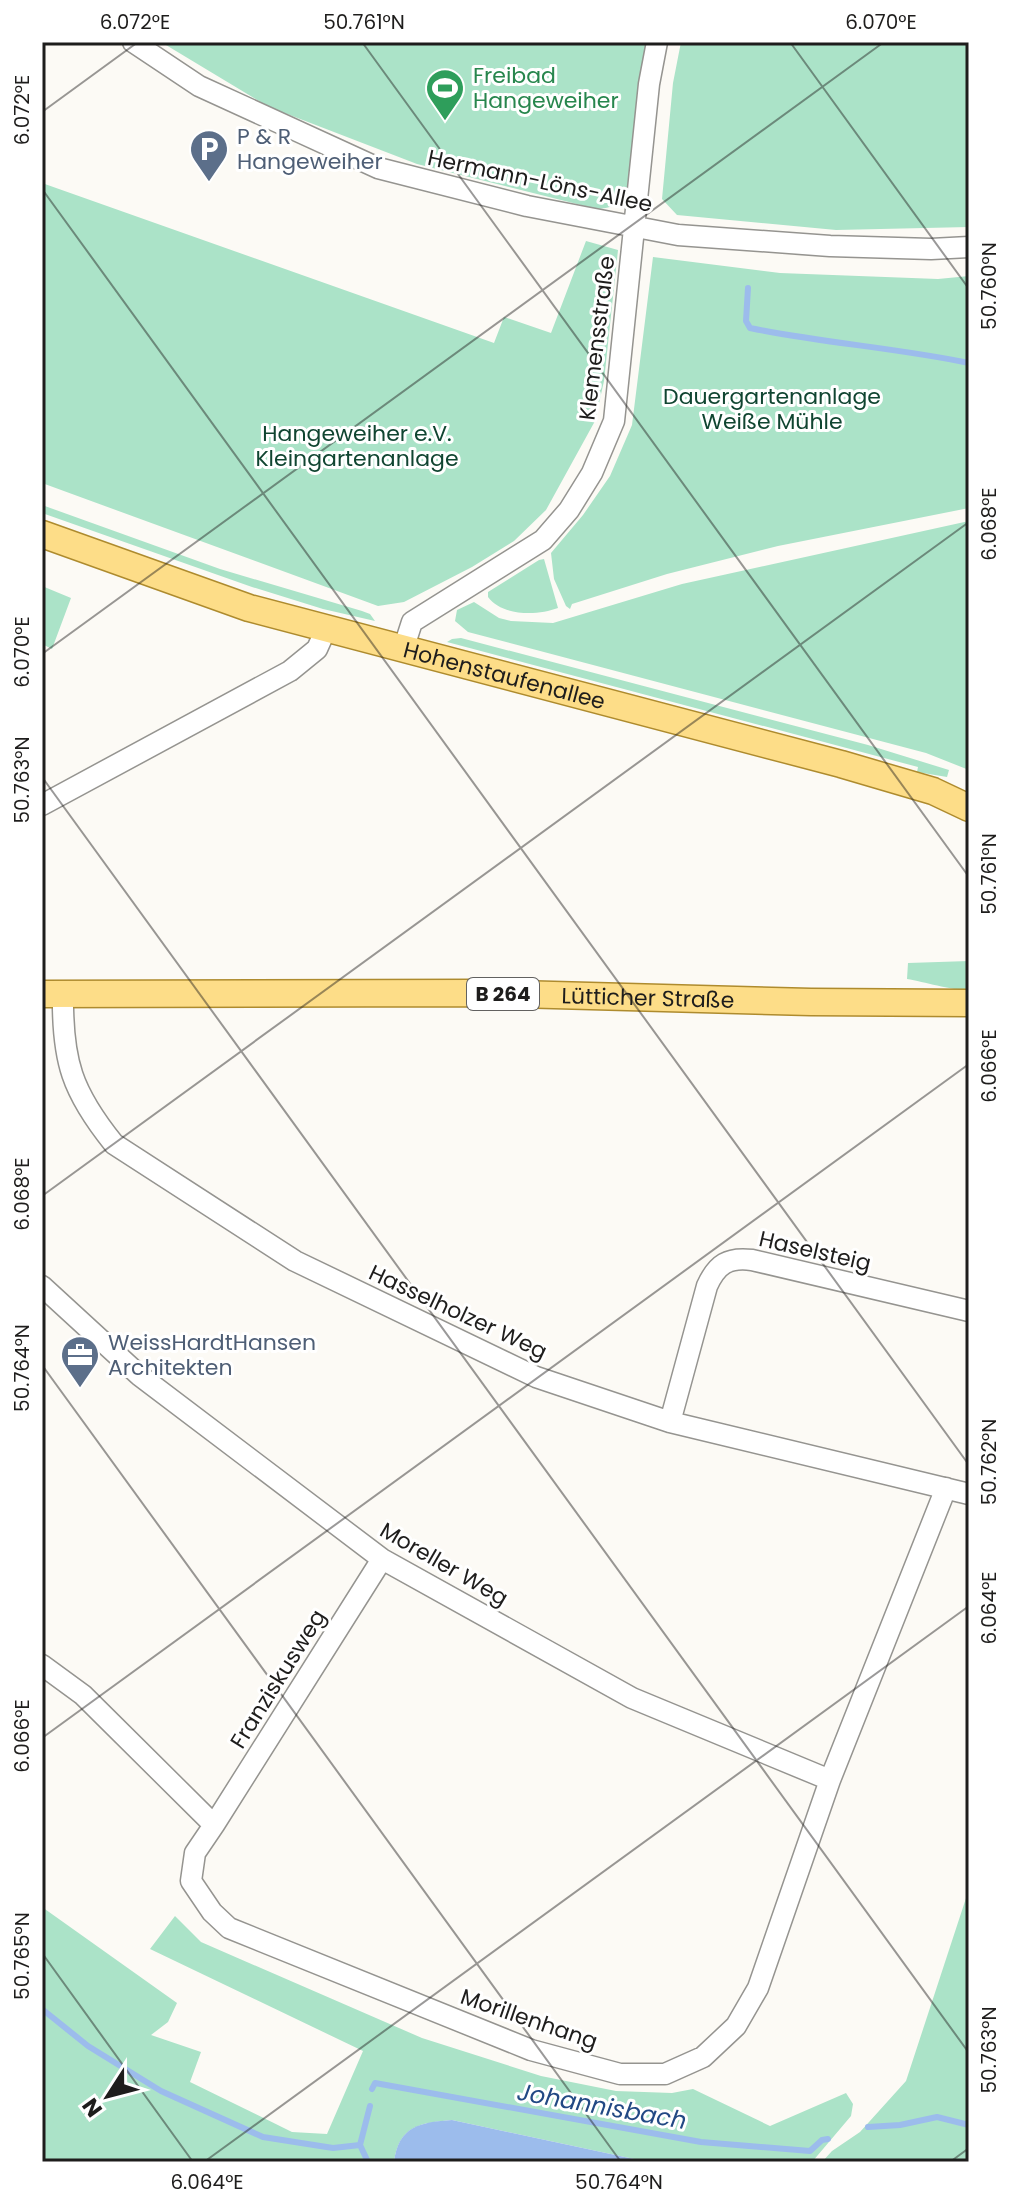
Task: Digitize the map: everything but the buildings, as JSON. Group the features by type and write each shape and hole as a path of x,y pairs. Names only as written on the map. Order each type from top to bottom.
{"main road":[{"name":"Hohenstaufenallee","path":"42,534 249,608 841,764 933,791 969,808"},
{"name":"Lütticher Straße","path":"53,994 478,993 811,1002 967,1002"}],"street":[{"name":"Hermann-Löns-Allee","path":"133,42 199,86 378,168 527,206 678,235 792,244 931,249 969,247"},
{"name":"Klemensstraße","path":"403,650 412,622 543,540 569,510 592,473 614,421 649,84 657,42"},
{"path":"42,805 290,671 317,649 326,629"},
{"name":"Hasselholzer Weg","path":"53,994 78,1092 93,1118 114,1144 295,1261 536,1377 670,1422 969,1494"},
{"name":"Haselsteig","path":"670,1422 707,1286 714,1271 723,1262 737,1258 752,1260 969,1311"},
{"name":"Moreller Weg","path":"42,1286 139,1375 382,1559 632,1698 830,1780"},
{"name":"Morillenhang","path":"214,1825 195,1853 191,1881 212,1912 229,1928 531,2050 620,2074 665,2074 703,2057 736,2026 758,1988 830,1780 946,1488"},
{"name":"Franziskusweg","path":"214,1825 382,1559"},
{"path":"42,1665 83,1695 214,1825"}],"green space":[{"name":"Freibad Hangeweiher","path":"161,42 649,42 630,182 619,202 597,209 417,164 269,107"},
{"path":"681,42 969,42 969,227 836,230 677,215 662,199 673,83"},
{"name":"Hangeweiher e.V. Kleingartenanlage","path":"42,183 494,343 504,317 551,333 586,241 618,250 604,381 595,421 546,510 514,541 404,602 378,606 42,483"},
{"name":"Dauergartenanlage Weiße Mühle","path":"653,257 780,273 938,279 969,276 969,508 778,546 667,574 572,604 570,609 566,606 554,579 551,553 610,476 632,425"},
{"path":"42,505 220,569 362,611 370,614 375,621 252,587 42,513"},
{"path":"969,521 969,770 926,753 468,632 455,621 457,610 474,602 499,618 553,623 682,584"},
{"path":"544,559 558,608 520,613 502,608 488,597 488,592"},
{"path":"42,586 71,598 52,649 42,644"},
{"path":"461,638 868,745 949,770 947,777 917,772 918,767 447,642"},
{"path":"969,961 969,990 907,979 908,963"},
{"path":"969,1889 969,2162 822,2162 832,2151 860,2132 906,2081"},
{"path":"42,1907 177,2003 168,2022 151,2035 201,2052 190,2082 292,2132 327,2134 363,2051 150,1949 175,1916 201,1942 422,2038 541,2076 616,2091 672,2093 693,2089 770,2126 846,2093 853,2104 851,2116 812,2162 648,2162 452,2120 421,2125 406,2133 394,2162 42,2162"}],"water":[{"path":"452,2120 648,2162 394,2162 396,2150 406,2133 430,2122"}],"waterway":[{"path":"748,288 746,321 750,328 969,363"},
{"name":"Johannisbach","path":"42,2009 88,2046 161,2091 263,2137 333,2148 360,2145 370,2106"},
{"name":"Johannisbach","path":"372,2089 375,2083 701,2142 810,2151 822,2140 828,2139"},
{"name":"Johannisbach","path":"868,2127 900,2125 937,2117 969,2125"},
{"path":"360,2145 368,2162"}],"place":[{"name":"Freibad Hangeweiher","path":"445,122"},
{"name":"P & R Hangeweiher","path":"209,183"},
{"name":"WeissHardtHansen Architekten","path":"80,1389"}]}
